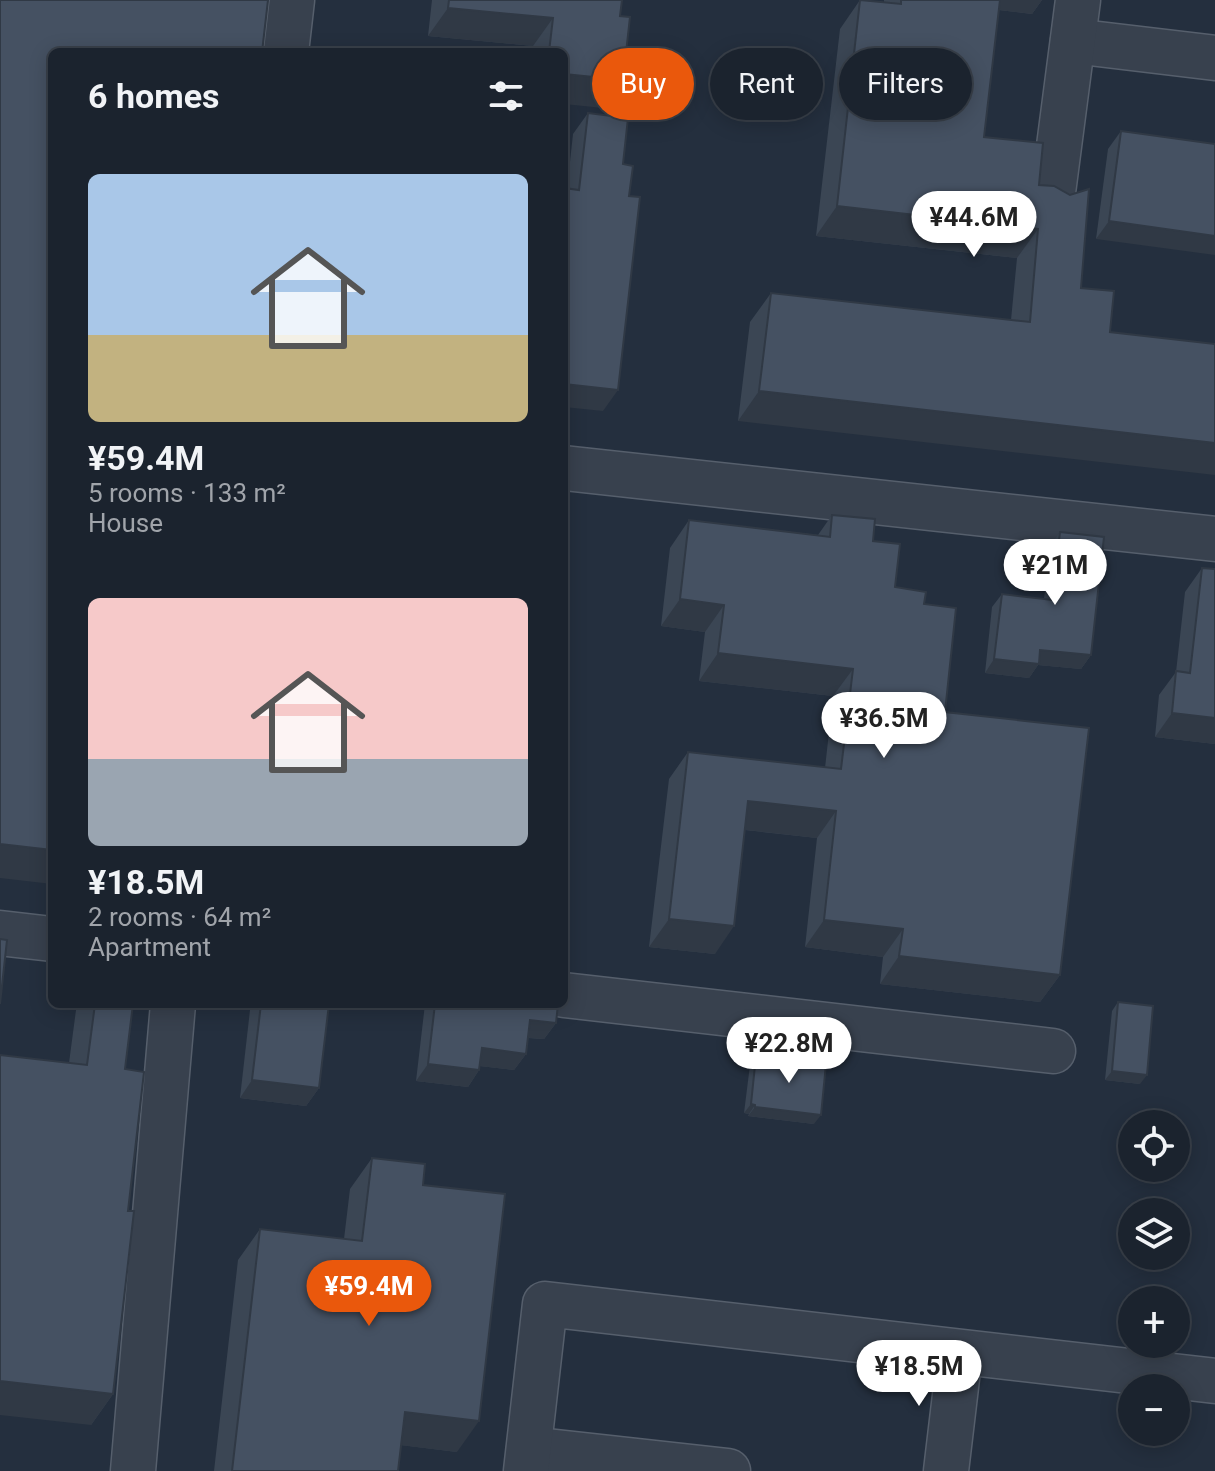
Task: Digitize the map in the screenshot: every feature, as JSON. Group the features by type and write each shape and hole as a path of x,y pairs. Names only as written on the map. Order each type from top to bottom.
{"street":[{"path":"286,48 292,0"},
{"path":"1052,200 1076,20 1215,58"},
{"path":"568,468 1215,539"},
{"path":"0,933 48,939"},
{"path":"568,995 1053,1051"},
{"path":"133,1471 173,1008"},
{"path":"728,1471 528,1460 545,1304 1215,1381"},
{"path":"946,1471 960,1353"}],"building":[{"path":"0,0 268,0 262,48 48,48 48,850 0,844"},
{"path":"449,0 622,0 620,16 630,17 627,48 592,48 592,77 568,74 568,48 549,48 553,18 448,8"},
{"path":"860,0 901,4 901,0 1000,0 984,137 1043,143 1039,185 1054,186 1070,195 1089,189 1081,288 1114,291 1110,332 1215,344 1215,443 759,391 771,293 1030,322 1038,229 837,206 847,120 972,120 972,48 855,48"},
{"path":"588,113 592,114 592,120 628,120 623,164 633,166 629,196 640,197 618,390 568,384 568,189 579,190"},
{"path":"1121,131 1215,144 1215,236 1109,221"},
{"path":"832,515 875,519 873,541 900,544 895,587 926,592 924,604 956,608 945,712 1089,728 1060,975 899,956 903,929 824,920 836,811 748,801 734,926 669,919 688,752 841,769 853,669 718,653 724,605 680,599 689,520 830,537"},
{"path":"1060,532 1104,537 1091,655 1040,650 1039,664 994,659 1002,594 1052,600"},
{"path":"1202,568 1215,569 1215,718 1172,713 1176,671 1190,673"},
{"path":"0,939 7,940 0,1004"},
{"path":"1118,1002 1153,1006 1147,1075 1112,1071"},
{"path":"94,1008 133,1008 125,1069 144,1072 128,1211 134,1211 113,1394 0,1381 0,1055 87,1065"},
{"path":"261,1008 329,1008 319,1088 252,1080"},
{"path":"435,1008 558,1008 556,1023 530,1020 526,1054 482,1048 479,1070 428,1064"},
{"path":"756,1056 826,1064 821,1115 751,1104"},
{"path":"372,1158 425,1164 423,1185 505,1194 479,1421 405,1412 398,1471 232,1471 260,1229 362,1241"}]}
